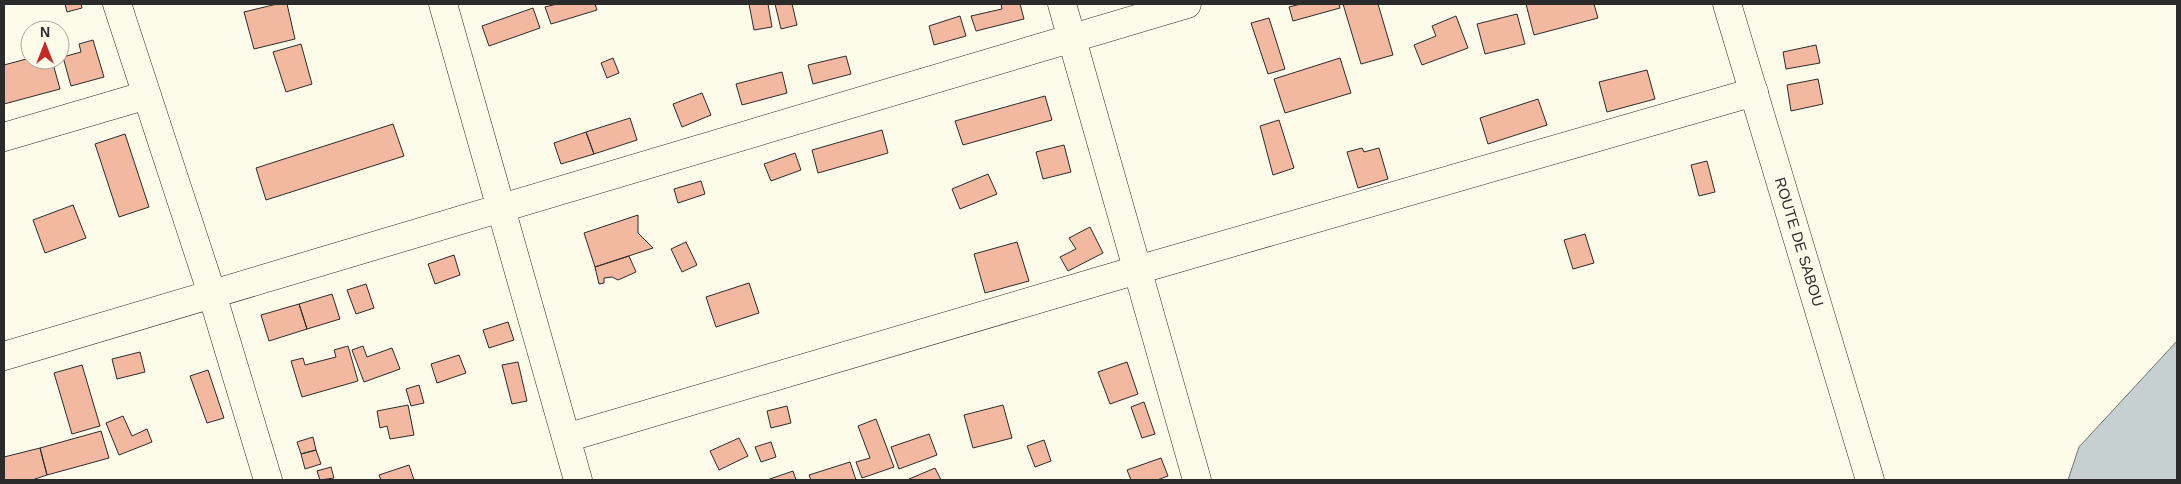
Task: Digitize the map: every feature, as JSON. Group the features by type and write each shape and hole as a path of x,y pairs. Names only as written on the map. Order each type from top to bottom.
{"street":[{"path":"117,4 212,294 268,480"},
{"path":"443,4 578,480"},
{"path":"1062,4 1197,480"},
{"path":"4,356 1187,4"},
{"name":"ROUTE DE SABOU","path":"1727,4 1870,480"},
{"path":"566,438 1137,270 1754,92"},
{"path":"4,137 147,95"}],"shaded area":[{"path":"2177,341 2177,480 2068,480 2079,447"}],"building":[{"path":"65,4 81,4 82,8 67,12"},
{"path":"277,4 287,4 295,39 254,49 244,12"},
{"path":"557,4 595,4 597,10 551,24 545,7"},
{"path":"749,4 768,4 772,27 754,30"},
{"path":"775,4 792,4 797,25 781,29"},
{"path":"1001,4 1020,4 1024,19 976,31 971,16 1002,9"},
{"path":"1301,4 1339,4 1340,8 1293,21 1289,7"},
{"path":"1343,4 1378,4 1393,55 1361,64"},
{"path":"1526,4 1594,4 1598,18 1534,35"},
{"path":"533,8 540,28 489,46 482,26"},
{"path":"1517,14 1525,44 1485,54 1477,24"},
{"path":"960,16 966,36 934,45 929,26"},
{"path":"1456,16 1468,48 1422,65 1414,45 1436,36 1432,26"},
{"path":"1269,18 1285,69 1268,74 1251,23"},
{"path":"93,40 104,77 71,86 67,70 70,70 70,55 81,52 79,44"},
{"path":"301,44 312,84 286,92 273,52"},
{"path":"1816,45 1820,63 1786,69 1783,52"},
{"path":"846,56 851,74 813,84 808,65"},
{"path":"613,58 619,73 607,78 601,63"},
{"path":"1340,58 1351,93 1285,113 1274,79"},
{"path":"20,61 20,70 55,70 60,89 4,104 4,65"},
{"path":"1647,70 1655,99 1607,112 1599,82"},
{"path":"782,72 787,93 742,105 736,84"},
{"path":"1818,79 1823,104 1791,111 1787,85"},
{"path":"702,93 711,115 682,127 673,104"},
{"path":"1045,96 1052,120 963,145 955,121"},
{"path":"1538,99 1547,125 1488,144 1480,118"},
{"path":"630,118 637,140 594,154 586,132"},
{"path":"1279,120 1294,168 1273,175 1260,126"},
{"path":"393,124 404,156 266,200 256,168"},
{"path":"882,130 888,153 818,173 812,150"},
{"path":"586,132 594,154 561,164 554,143"},
{"path":"125,134 149,207 119,217 95,144"},
{"path":"1064,145 1071,172 1043,179 1036,152"},
{"path":"1362,148 1364,152 1379,148 1388,179 1358,188 1347,152"},
{"path":"795,153 801,170 771,181 764,164"},
{"path":"1707,161 1715,192 1699,196 1691,165"},
{"path":"988,174 997,194 960,209 952,189"},
{"path":"701,181 705,194 678,203 674,189"},
{"path":"73,205 86,238 45,253 33,220"},
{"path":"638,215 638,233 653,248 595,267 584,233"},
{"path":"1090,227 1103,253 1068,271 1060,257 1076,249 1069,238"},
{"path":"1585,234 1594,263 1573,269 1564,240"},
{"path":"686,242 697,265 682,272 671,249"},
{"path":"1017,242 1029,281 985,293 974,254"},
{"path":"454,255 460,275 435,284 428,264"},
{"path":"629,256 636,272 618,280 612,277 604,278 604,283 599,284 595,267"},
{"path":"749,283 759,313 716,327 706,297"},
{"path":"366,284 374,308 356,314 347,290"},
{"path":"332,294 340,319 307,329 299,304"},
{"path":"299,304 307,329 269,341 261,315"},
{"path":"508,322 514,340 489,348 483,330"},
{"path":"348,346 358,381 302,397 291,361 303,358 305,365 336,357 334,350"},
{"path":"363,346 367,357 392,348 400,369 364,382 352,350"},
{"path":"140,352 145,372 117,379 112,359"},
{"path":"459,355 466,373 437,383 431,364"},
{"path":"518,362 527,401 512,404 502,365"},
{"path":"1127,362 1138,394 1110,404 1098,372"},
{"path":"82,365 100,426 72,434 54,373"},
{"path":"208,370 224,418 207,423 190,376"},
{"path":"419,385 424,403 411,406 406,389"},
{"path":"1144,402 1155,434 1142,438 1131,407"},
{"path":"408,405 414,435 390,439 387,426 380,428 377,411"},
{"path":"1003,405 1012,438 973,448 964,415"},
{"path":"787,406 791,423 771,428 767,411"},
{"path":"123,416 132,436 147,429 152,442 119,455 106,423"},
{"path":"876,419 894,467 862,478 856,462 870,458 858,426"},
{"path":"101,431 109,458 47,475 40,448"},
{"path":"929,434 937,455 899,469 891,447"},
{"path":"313,437 316,450 301,454 297,442"},
{"path":"739,438 748,456 719,470 710,451"},
{"path":"1044,440 1051,461 1035,467 1027,446"},
{"path":"771,442 776,457 761,462 755,447"},
{"path":"40,448 47,475 32,480 4,480 4,457"},
{"path":"316,450 321,464 305,469 301,454"},
{"path":"1161,458 1168,476 1157,480 1131,480 1127,470"},
{"path":"850,462 856,480 811,480 809,475"},
{"path":"409,465 414,480 381,480 379,475"},
{"path":"331,467 334,478 320,480 317,471"},
{"path":"935,468 941,480 907,480"},
{"path":"793,471 796,480 767,480"}]}
